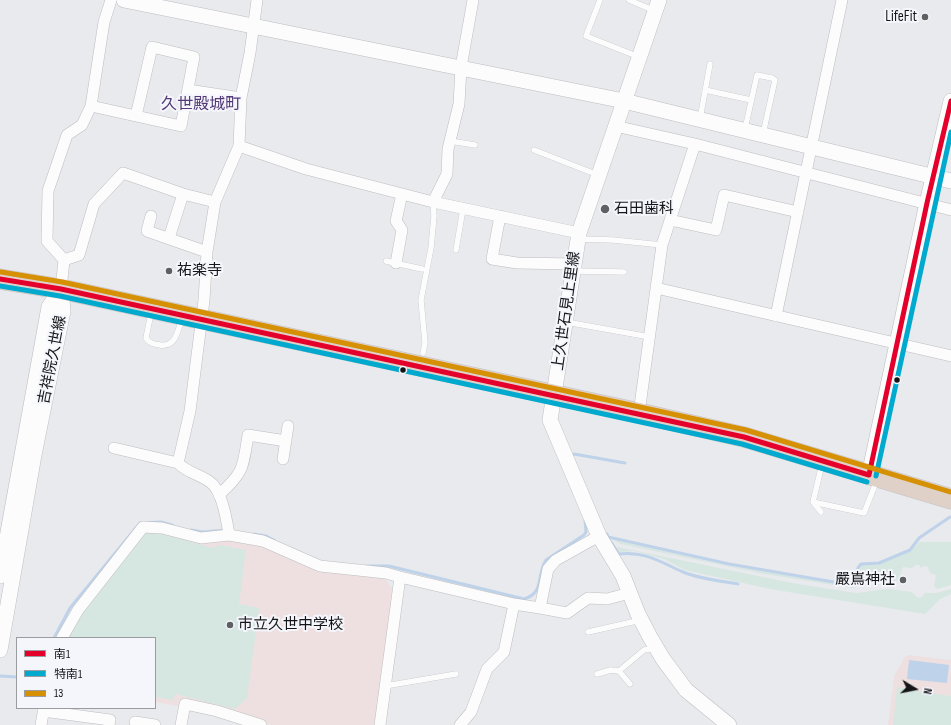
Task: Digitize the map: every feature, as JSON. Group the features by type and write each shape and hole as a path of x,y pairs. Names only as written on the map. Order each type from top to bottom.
{"highway":[{"path":"0,279 61,289 554,396 639,412 744,437 951,499"}],"street":[{"path":"61,289 64,260 47,241 48,191 67,135 82,125 92,106 104,22 111,0"},
{"path":"124,0 624,101 812,145 951,181"},
{"path":"178,463 190,411 192,317 207,252 215,202 239,146 241,98 254,26 257,0"},
{"path":"433,202 447,174 450,141 459,104 461,67 473,0"},
{"path":"776,316 842,0"},
{"name":"上久世石見上里線","path":"657,5 578,236 550,420 599,536 622,576 641,620 656,648 686,690 729,725"},
{"path":"92,106 136,116 181,126 194,57 152,47 136,116"},
{"path":"188,90 241,98"},
{"path":"874,477 897,344 927,203 951,101"},
{"path":"615,126 695,144 951,210"},
{"path":"639,412 662,245 695,144"},
{"path":"239,146 306,169 433,202 500,216 578,236"},
{"path":"64,260 79,255 94,204 123,173 183,194 215,202"},
{"path":"169,238 183,194"},
{"path":"391,262 402,230 396,221 402,194"},
{"path":"670,220 716,230 724,195 798,212"},
{"path":"152,216 147,231 207,252"},
{"path":"500,216 492,259 517,263 574,267"},
{"path":"656,288 951,356"},
{"name":"吉祥院久世線","path":"0,576 49,307 61,289"},
{"name":"吉祥院久世線","path":"0,650 34,455 63,311 61,289"},
{"path":"283,459 288,426"},
{"path":"219,495 235,480 243,467 248,435 286,441"},
{"path":"114,448 178,463 184,469 211,482 219,495 227,520 229,535"},
{"path":"63,637 78,610 143,528 162,528 201,538 229,535 263,541 320,566 386,573 514,604 567,613 588,598 607,599 630,593"},
{"path":"540,608 548,569 551,564 599,536"},
{"path":"380,725 400,577"},
{"path":"461,724 472,712 487,670 504,652 514,604"},
{"path":"181,725 185,704 217,711 261,725"},
{"path":"42,725 43,710 110,720 109,725"},
{"path":"135,722 155,725"},
{"path":"461,724 473,725"}],"lane":[{"path":"600,0 586,36 639,57"},
{"path":"629,0 657,5"},
{"path":"700,119 710,64"},
{"path":"744,130 757,75 772,78 775,80 763,134"},
{"path":"705,90 751,100"},
{"path":"450,141 475,145"},
{"path":"534,150 598,175"},
{"path":"423,352 425,343 421,300 431,248 434,216 433,202"},
{"path":"456,250 463,209"},
{"path":"578,236 662,245"},
{"path":"391,262 422,269"},
{"path":"574,267 624,272"},
{"path":"152,308 146,338 149,342 157,344 168,346 172,344 192,317"},
{"path":"564,322 650,337"},
{"path":"820,512 813,502 823,461"},
{"path":"813,502 864,513 874,477"},
{"path":"588,632 641,620"},
{"path":"619,671 644,650 656,648"},
{"path":"597,674 611,670 619,671 630,684"},
{"path":"385,686 456,674"}],"shaded area":[{"name":"市立久世中学校","path":"144,530 261,544 305,565 383,576 394,591 375,725 271,725 242,714 180,700 178,706 156,702 155,637"},
{"path":"143,533 162,534 213,548 220,545 246,550 239,604 259,608 247,698 235,709 175,694 173,700 156,697 156,637 67,637 81,613"},
{"path":"614,540 729,566 852,586 862,565 893,559 907,552 920,542 951,542 951,585 937,589 934,586 936,575 930,573 928,567 924,566 921,568 919,565 916,565 912,568 903,567 897,581 885,581 852,588 759,573 621,544"},
{"path":"617,547 792,583 849,592 857,593 887,589 912,592 917,597 921,598 925,593 936,593 951,589 951,594 940,599 925,614 770,589 685,570 664,559 634,551 620,552"},
{"path":"909,655 951,660 951,725 888,725 894,676 905,657"},
{"path":"897,687 917,689 917,691 951,696 951,725 893,725"}],"water":[{"path":"909,660 949,665 947,683 907,679"}],"waterway":[{"path":"572,456 574,454 625,463"},
{"path":"607,534 608,537 729,564 851,585 861,564 879,563 910,550 919,538 950,517"},
{"path":"366,566 389,566 524,599 531,596 538,588 541,572 546,560 584,535 586,532 585,520"},
{"path":"55,637 70,608 140,523 161,522 172,525"},
{"path":"191,530 203,532 225,530"},
{"path":"254,534 266,536 274,540"},
{"path":"611,542 619,554 637,554 645,556 696,576 710,580 738,584"},
{"path":"0,676 16,677"}],"transit line":[{"name":"南1","path":"869,475 927,203 951,101"},
{"name":"特南1","path":"876,476 951,132"},
{"name":"13","path":"1,272 62,282 746,430 951,492"},
{"name":"南1","path":"0,279 61,289 744,437 869,475"},
{"name":"特南1","path":"0,286 60,296 742,444 867,482"}],"place":[{"name":"LifeFit","path":"925,17"},
{"name":"石田歯科","path":"605,209"},
{"name":"祐楽寺","path":"169,271"},
{"name":"嚴嶌神社","path":"903,580"},
{"name":"市立久世中学校","path":"230,625"}],"district":[{"name":"久世殿城町","path":"201,105"}]}
